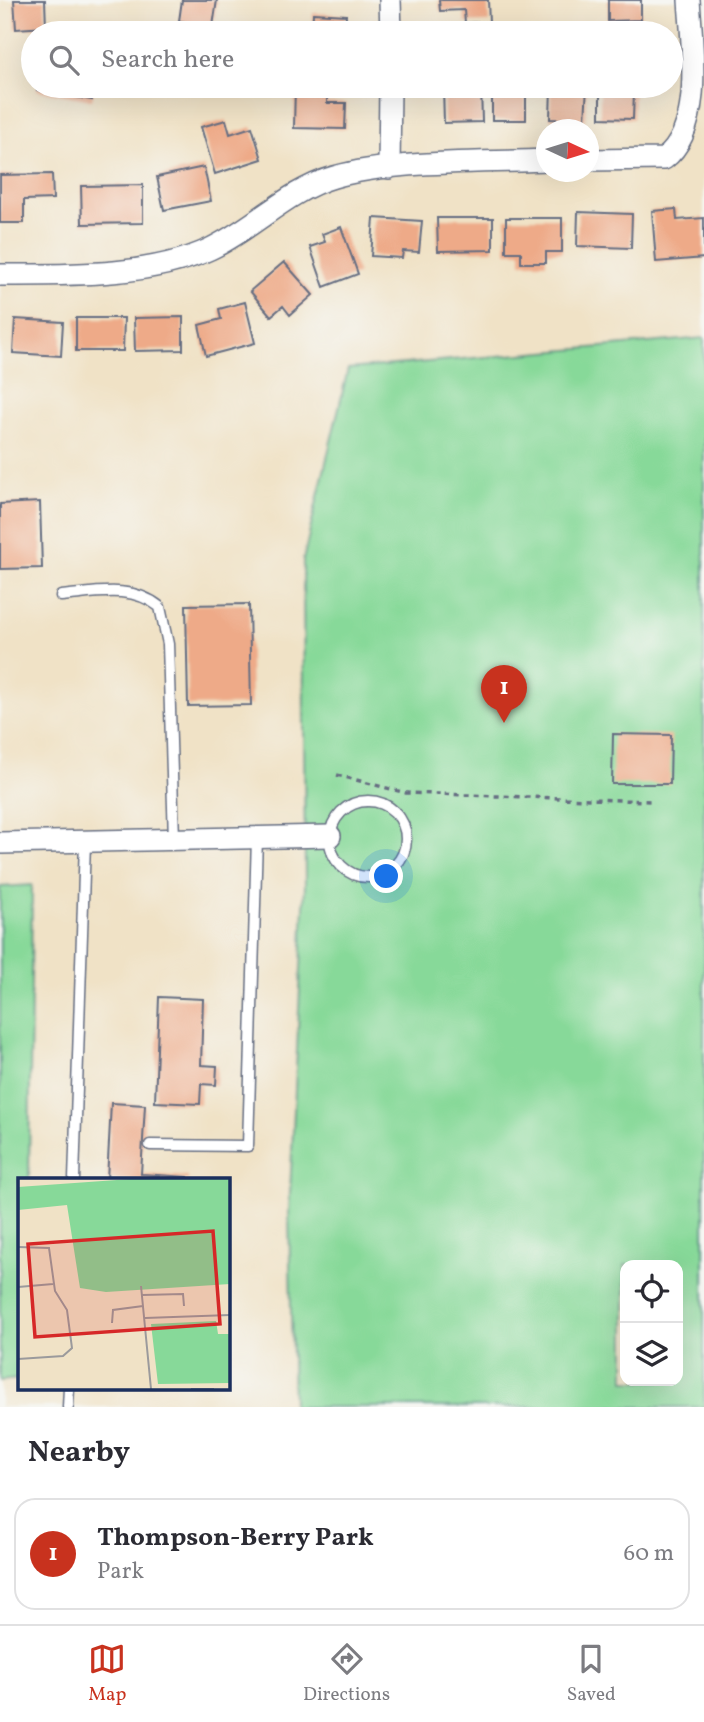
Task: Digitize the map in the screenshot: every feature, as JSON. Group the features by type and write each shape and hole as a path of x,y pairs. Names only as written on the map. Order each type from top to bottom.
{"street":[{"path":"390,0 391,21"},
{"path":"599,160 664,159 683,141 692,112 693,69 689,0"},
{"path":"389,168 390,98"},
{"path":"0,275 59,275 155,265 184,259 212,248 309,186 335,176 389,168 536,161"},
{"path":"0,843 330,836"}],"lane":[{"path":"61,596 135,592 147,596 160,607 168,644 174,839"},
{"path":"364,801 390,807 405,828 406,842 403,853 388,871 365,877 353,874 335,859 330,836 341,812 364,801"},
{"path":"150,1145 248,1146 257,836"},
{"path":"74,1178 85,842"}],"path":[{"path":"337,775 406,793 650,801"}],"green space":[{"path":"704,338 704,1407 293,1407 289,1213 305,886 303,560 348,369"},
{"path":"32,885 29,1178 18,1178 18,1379 0,1381 0,887"}],"building":[{"path":"14,0 45,0 46,21 21,21 21,29 16,29"},
{"path":"182,0 217,0 214,21 179,21"},
{"path":"439,0 488,0 489,21 465,21 464,10 440,11"},
{"path":"608,0 641,0 641,20 608,21"},
{"path":"313,13 346,15 346,21 313,21"},
{"path":"295,98 327,98 327,103 346,103 345,129 294,128"},
{"path":"443,98 481,98 482,122 444,123"},
{"path":"492,98 526,98 526,120 492,120"},
{"path":"551,98 586,98 585,119 550,119"},
{"path":"600,98 634,98 633,119 600,118"},
{"path":"226,120 230,134 252,127 262,159 215,174 201,127"},
{"path":"204,167 211,201 164,210 157,177"},
{"path":"52,174 53,199 24,200 24,223 0,223 0,175"},
{"path":"143,185 143,223 82,224 81,186"},
{"path":"676,209 677,220 704,218 704,258 656,262 652,211"},
{"path":"578,212 632,214 631,248 577,246"},
{"path":"374,218 422,221 419,252 403,251 402,258 371,256"},
{"path":"437,218 493,218 493,250 438,251"},
{"path":"506,218 562,218 562,252 546,252 546,263 521,263 521,252 506,252"},
{"path":"341,227 358,274 324,287 310,247 325,242 322,234"},
{"path":"284,262 313,295 290,315 283,306 271,316 250,291"},
{"path":"245,302 255,343 206,356 199,325 221,319 219,309"},
{"path":"183,317 183,350 135,351 134,318"},
{"path":"76,318 124,318 123,351 76,351"},
{"path":"15,319 63,322 61,356 13,353"},
{"path":"40,502 42,568 0,569 0,504"},
{"path":"249,604 251,705 188,706 186,605"},
{"path":"613,734 671,735 670,784 612,784"},
{"path":"159,997 203,999 201,1065 217,1066 216,1085 201,1084 200,1104 155,1102"},
{"path":"111,1103 145,1105 141,1174 188,1178 107,1178"}],"place":[{"name":"Thompson-Berry Park","path":"504,723"}]}
